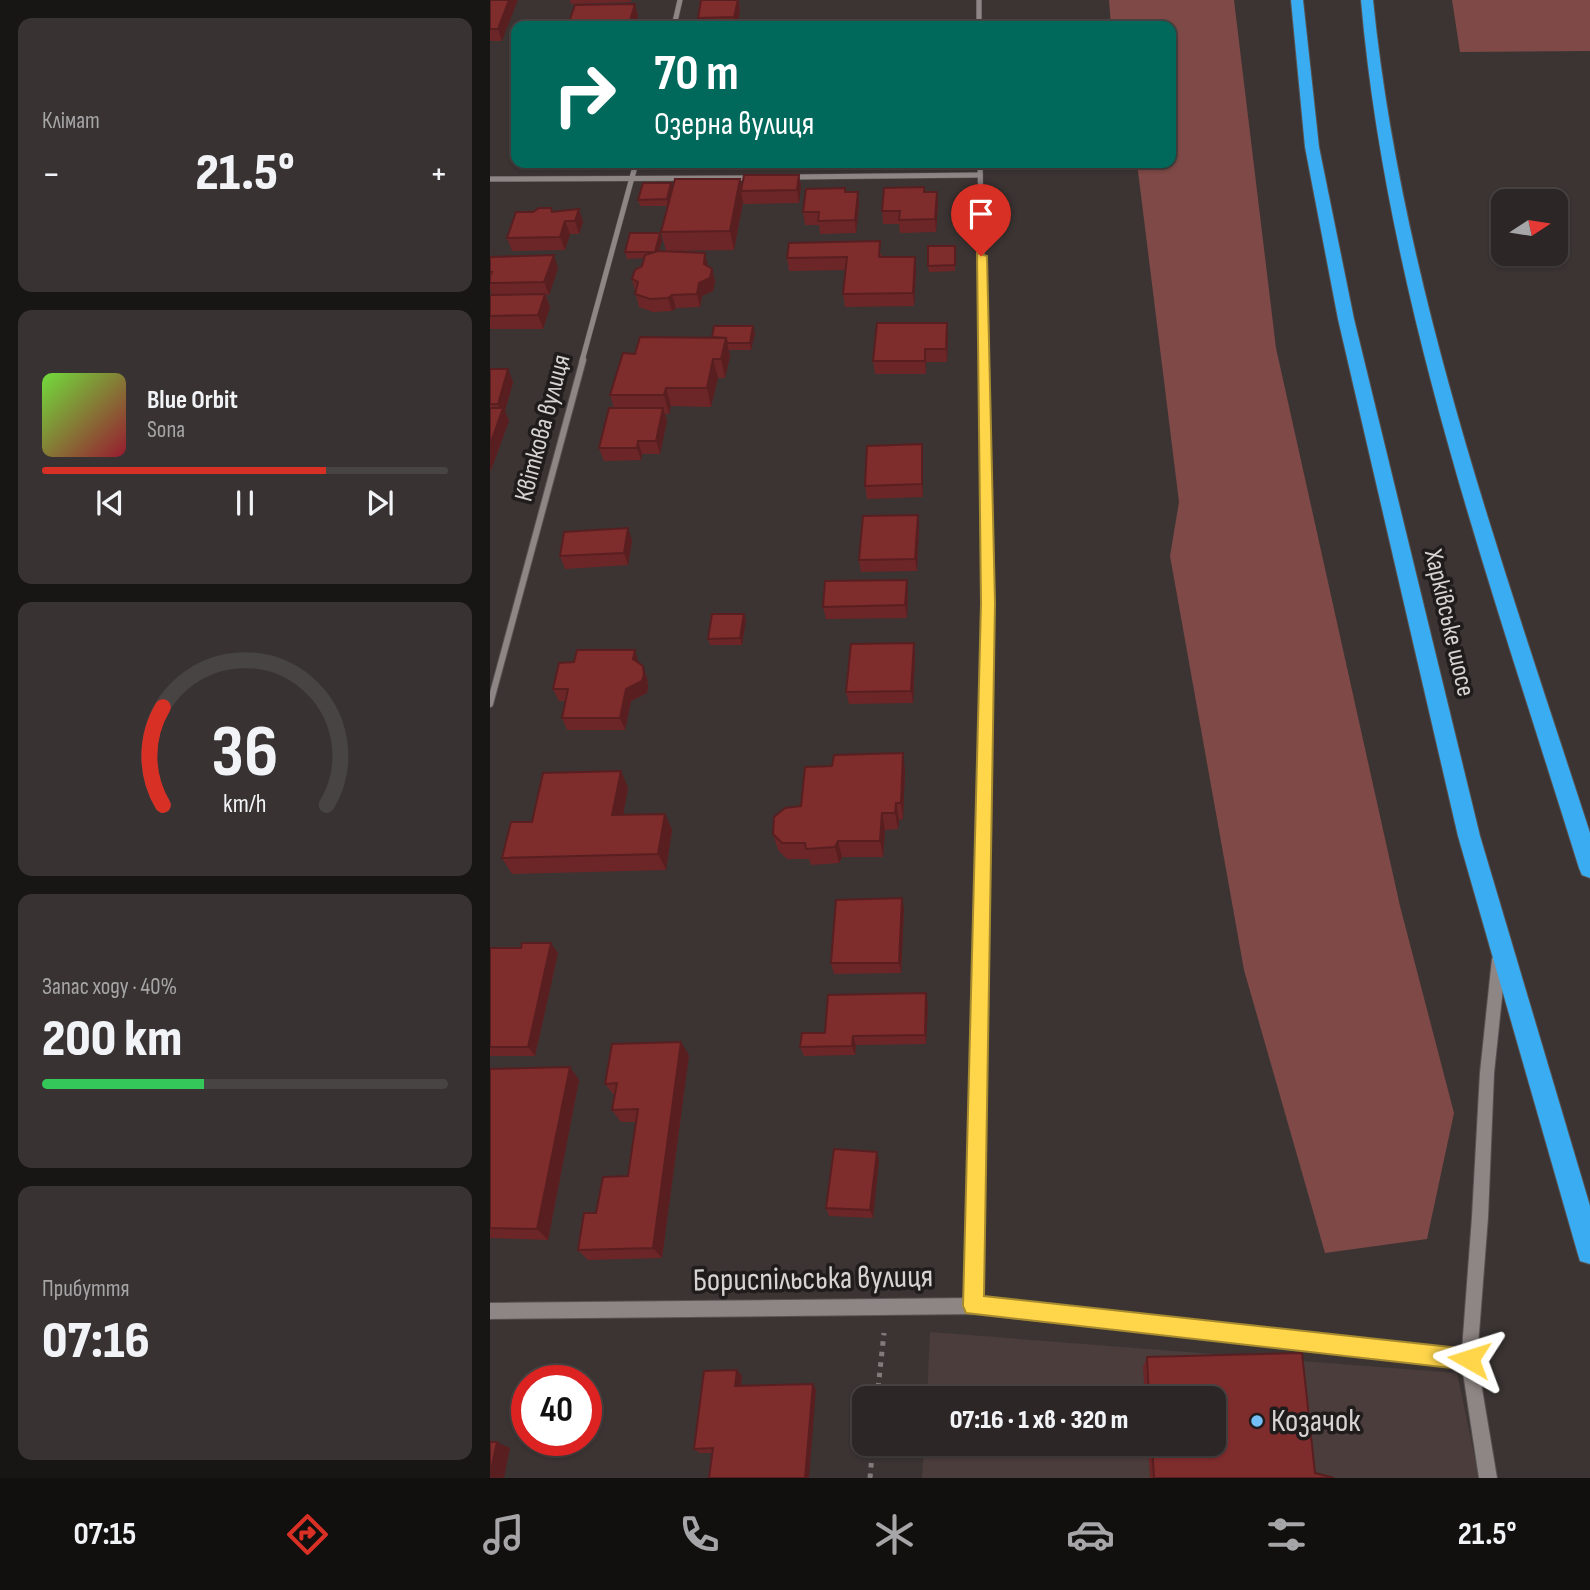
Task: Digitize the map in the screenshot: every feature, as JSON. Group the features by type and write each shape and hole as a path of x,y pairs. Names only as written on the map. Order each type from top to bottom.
{"highway":[{"name":"Харківське шосе","path":"1297,0 1312,147 1346,319 1469,836 1590,1251"},
{"path":"1367,0 1385,142 1419,302 1478,512 1590,868"}],"street":[{"path":"675,21 680,0"},
{"path":"979,0 979,21"},
{"name":"Квіткова вулиця","path":"490,704 634,168"},
{"path":"974,1306 988,603 980,168"},
{"path":"785,177 980,175"},
{"path":"490,179 757,178"},
{"path":"1488,1478 1469,1359 1487,1073 1501,945"},
{"name":"Бориспільська вулиця","path":"490,1311 974,1306 1469,1359"}],"path":[{"path":"878,1386 886,1306"},
{"path":"870,1478 872,1456"}],"shaded area":[{"path":"1109,0 1234,0 1276,348 1400,906 1454,1113 1427,1239 1325,1253 1244,970 1170,556 1179,502 1138,168 1176,168 1176,21 1111,21"},
{"path":"1452,0 1590,0 1590,51 1460,52"},
{"path":"930,1332 1457,1373 1479,1478 922,1478 923,1456 1226,1456 1226,1386 928,1386"}],"building":[{"path":"490,0 509,0 498,29 490,29"},
{"path":"701,0 738,0 734,17 698,18"},
{"path":"635,4 630,21 569,21 575,5"},
{"path":"744,175 799,175 797,190 741,191"},
{"path":"675,179 740,179 730,231 661,232"},
{"path":"643,183 671,183 667,199 638,200"},
{"path":"924,187 924,192 937,192 935,219 899,220 900,211 882,211 884,188"},
{"path":"845,188 845,192 858,192 855,220 818,221 819,212 803,212 806,189"},
{"path":"539,208 551,208 552,212 579,209 575,221 565,221 560,237 507,238 516,212 533,212"},
{"path":"630,233 660,233 655,252 625,252"},
{"path":"880,241 879,257 915,257 913,293 843,294 847,257 787,258 789,243"},
{"path":"928,246 955,246 955,265 928,266"},
{"path":"658,251 705,253 704,264 712,269 710,278 699,283 697,294 650,299 635,294 638,282 632,279 635,270 642,266 645,255"},
{"path":"554,255 544,282 490,283 490,257"},
{"path":"545,294 538,315 490,316 490,295"},
{"path":"877,323 947,323 946,349 925,349 925,361 873,361"},
{"path":"714,326 753,326 750,343 727,343 726,338 712,337"},
{"path":"640,337 726,338 721,359 713,359 707,388 666,388 664,395 610,395 623,353 635,354"},
{"path":"490,369 508,369 498,404 490,404"},
{"path":"490,408 503,408 490,445"},
{"path":"609,408 663,408 656,441 638,441 637,448 599,448"},
{"path":"922,444 922,484 865,486 867,446"},
{"path":"918,515 915,559 859,560 863,516"},
{"path":"628,528 624,553 560,556 564,532"},
{"path":"907,580 905,605 823,607 825,581"},
{"path":"712,614 744,614 740,638 708,639"},
{"path":"914,643 911,691 846,692 851,644"},
{"path":"577,650 635,650 633,659 643,666 644,674 642,681 626,689 620,718 562,718 568,689 553,689 559,663 574,662"},
{"path":"903,753 901,803 896,803 895,813 882,813 880,841 838,841 835,847 806,849 805,843 782,843 773,834 774,817 785,808 801,806 805,767 832,766 834,755"},
{"path":"621,771 612,815 665,814 658,854 502,858 511,822 532,822 543,773"},
{"path":"902,898 899,963 831,963 836,900"},
{"path":"522,943 551,943 528,1047 490,1047 490,948 521,948"},
{"path":"926,993 925,1035 853,1036 852,1046 800,1047 802,1033 825,1033 828,995"},
{"path":"681,1042 653,1248 578,1250 584,1213 596,1213 603,1177 628,1176 638,1109 612,1110 617,1083 605,1084 612,1044"},
{"path":"570,1067 537,1229 490,1228 490,1069"},
{"path":"834,1149 877,1152 870,1210 826,1208"},
{"name":"Козачок","path":"1302,1353 1315,1473 1334,1478 1154,1478 1153,1456 1226,1456 1226,1386 1148,1386 1147,1357"},
{"path":"737,1370 735,1386 813,1384 805,1478 709,1478 713,1448 694,1449 704,1371"},
{"path":"490,1442 497,1442 490,1475"}],"place":[{"name":"Козачок","path":"1257,1421"}],"route":[{"path":"981,256 988,603 974,1306 1469,1359"}]}
